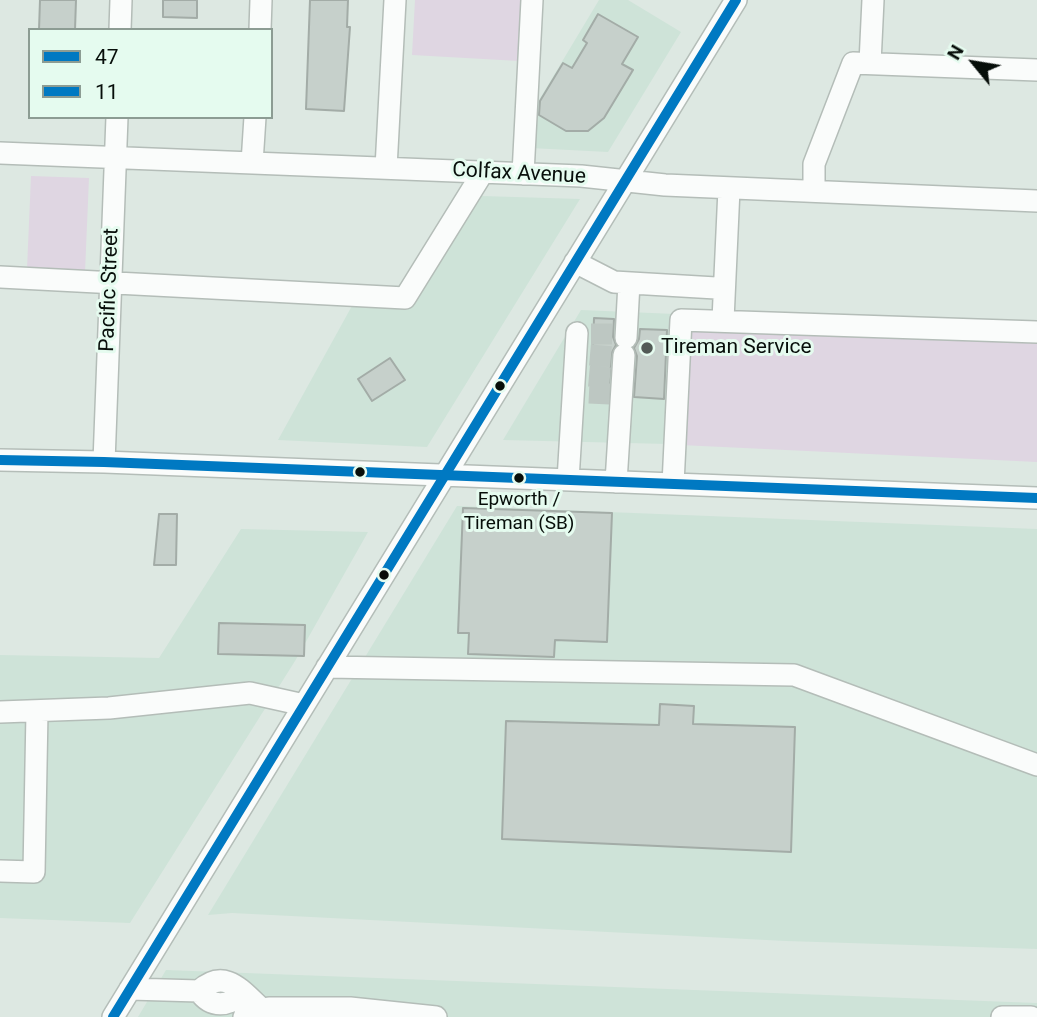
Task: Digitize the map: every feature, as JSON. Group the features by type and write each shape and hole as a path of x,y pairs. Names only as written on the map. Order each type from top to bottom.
{"street":[{"path":"120,28 121,0"},
{"path":"260,28 261,0"},
{"path":"386,168 395,0"},
{"path":"523,174 532,0"},
{"path":"113,1017 736,0"},
{"path":"870,63 873,0"},
{"path":"814,191 814,164 853,63 1037,71"},
{"name":"Pacific Street","path":"104,462 117,119"},
{"path":"252,163 255,119"},
{"name":"Colfax Avenue","path":"0,153 582,176 729,189 1037,201"},
{"path":"0,277 405,298 484,172"},
{"path":"723,320 729,189"},
{"path":"575,262 614,282 716,288"},
{"path":"568,480 629,283"},
{"path":"544,314 603,363 616,482"},
{"path":"674,484 681,320 1037,332"},
{"path":"0,460 1037,498"},
{"path":"327,667 794,675 1037,765"},
{"path":"0,712 108,708 250,693 304,705"},
{"path":"0,871 34,872 37,712"},
{"path":"130,989 199,991 212,1004 234,1002 243,993 254,1013 350,1008 436,1017"},
{"path":"1002,1017 1031,1017"}],"shaded area":[{"path":"415,0 523,0 519,61 412,55"},
{"path":"599,0 628,0 681,32 608,152 530,148 530,115"},
{"path":"31,176 89,178 85,272 27,269"},
{"path":"482,196 580,199 427,447 278,440 353,304 408,309"},
{"path":"581,310 675,314 668,444 503,440"},
{"path":"687,326 1037,340 1037,462 681,445"},
{"path":"457,506 1037,529 1037,949 786,941 232,913 208,915"},
{"path":"241,529 368,532 295,661 130,923 0,918 0,655 159,658"},
{"path":"166,970 1037,1003 1037,1017 138,1017"}],"building":[{"path":"40,0 76,0 75,28 39,28"},
{"path":"163,0 197,0 197,18 163,17"},
{"path":"310,0 348,0 347,27 350,27 344,111 306,109"},
{"path":"598,14 638,37 622,64 633,70 604,118 588,131 566,131 539,115 540,101 563,63 572,68 587,43 583,40"},
{"path":"594,318 614,319 613,337 616,345 611,354 608,402 591,402"},
{"path":"640,329 667,330 664,399 634,397 637,356 634,348"},
{"path":"390,358 405,380 372,401 358,379"},
{"path":"463,508 612,513 607,642 555,640 554,657 468,654 469,633 458,633"},
{"path":"159,514 177,514 176,565 154,565"},
{"path":"219,623 305,625 304,656 218,654"},
{"path":"660,704 694,706 693,724 795,727 791,852 502,839 506,721 659,725"}],"tunnel":[{"path":"591,334 613,334"},
{"path":"590,355 613,357"},
{"path":"589,376 611,378"},
{"path":"589,393 610,394"}],"transit line":[{"name":"47","path":"113,1017 736,0"},
{"name":"11","path":"0,460 1037,498"}],"place":[{"name":"Tireman Service","path":"647,348"},
{"name":"Epworth / Tireman (SB)","path":"519,478"}]}
